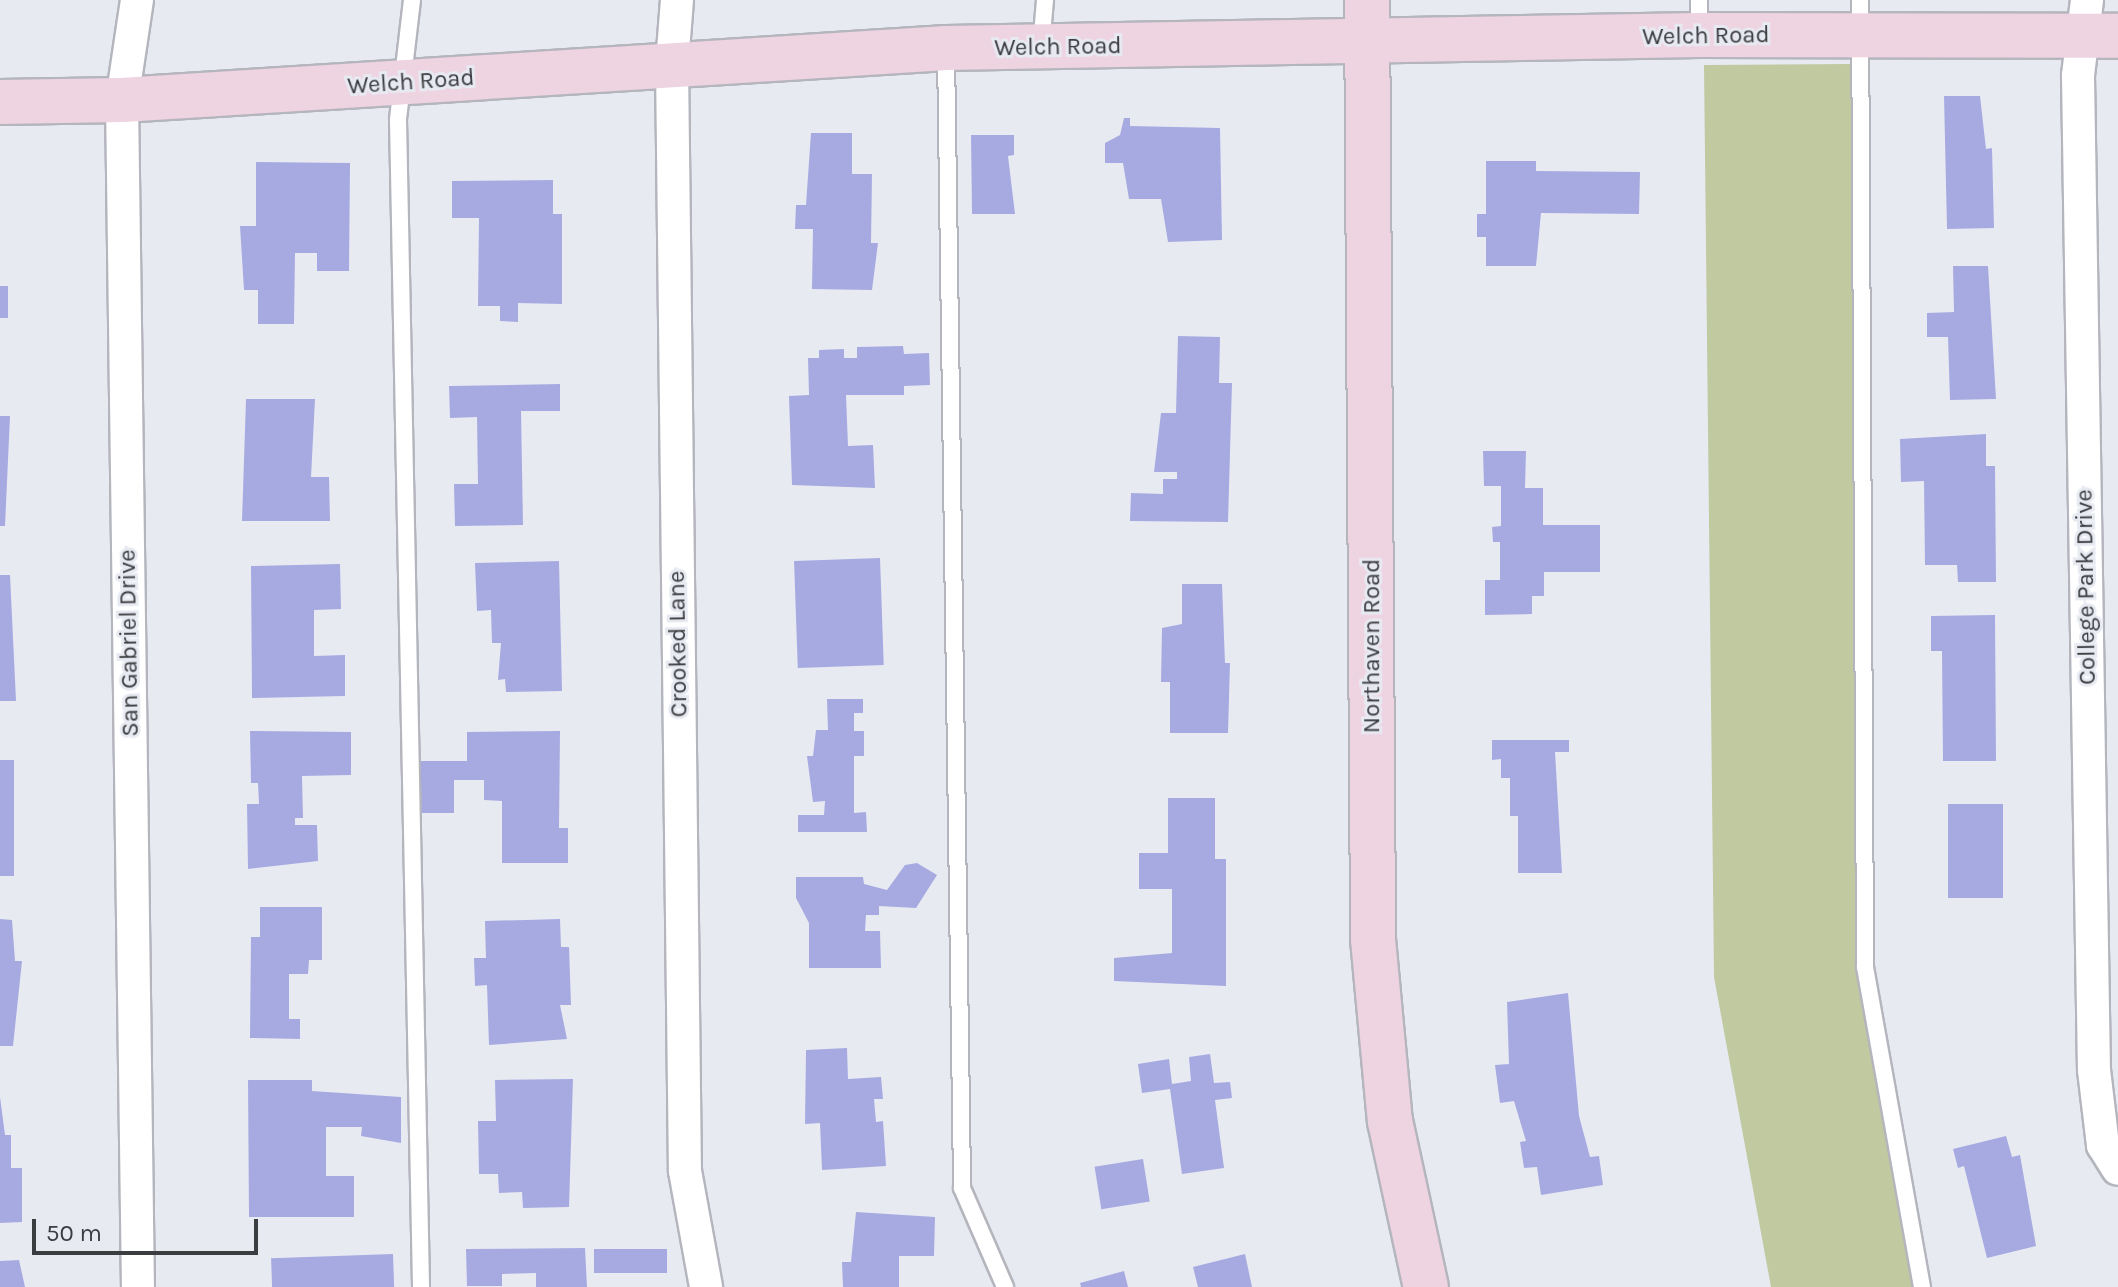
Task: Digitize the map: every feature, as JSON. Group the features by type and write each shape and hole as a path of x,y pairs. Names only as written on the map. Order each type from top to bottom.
{"street":[{"name":"San Gabriel Drive","path":"137,0 122,100 138,1287"},
{"name":"Crooked Lane","path":"677,0 672,64 685,1171 706,1287"},
{"name":"Northaven Road","path":"1367,0 1373,939 1390,1121 1426,1287"},
{"name":"Welch Road","path":"0,102 122,100 946,48 1367,46 1699,18 1860,17 2096,24"},
{"name":"College Park Drive","path":"2096,24 2078,76 2094,1070 2103,1145 2118,1169"}],"lane":[{"path":"412,0 407,83 398,120 421,1287"},
{"path":"1041,46 1045,0"},
{"path":"1860,17 1865,967 1922,1287"},
{"path":"946,48 962,1188 1005,1287"}],"green space":[{"path":"1851,64 1859,963 1915,1287 1771,1287 1714,977 1704,65"}],"building":[{"path":"1944,96 1980,96 1986,149 1992,148 1994,228 1947,229"},
{"path":"1124,118 1130,118 1130,126 1220,128 1222,240 1168,242 1161,199 1129,199 1123,163 1105,163 1105,143 1120,135"},
{"path":"811,133 852,133 852,174 872,174 871,243 878,243 872,290 812,289 813,229 795,229 796,205 806,205"},
{"path":"971,135 1014,135 1014,155 1008,156 1015,214 972,214"},
{"path":"1486,161 1536,161 1536,171 1640,172 1639,214 1541,213 1536,266 1486,266 1486,237 1477,237 1477,214 1486,214"},
{"path":"256,162 350,163 349,271 317,271 317,253 295,253 294,324 258,324 258,290 244,290 240,226 256,226"},
{"path":"553,180 553,214 562,214 562,304 518,303 518,322 500,321 500,306 478,306 479,218 452,218 452,181"},
{"path":"1953,266 1988,266 1996,399 1950,400 1948,337 1927,337 1927,313 1954,312"},
{"path":"0,286 8,286 8,318 0,318"},
{"path":"1178,336 1220,337 1219,383 1232,383 1228,522 1130,521 1131,493 1163,494 1163,479 1177,479 1177,472 1154,472 1161,413 1176,413"},
{"path":"903,346 904,354 929,353 930,385 904,386 904,395 846,395 848,446 873,445 875,488 792,485 789,396 809,395 808,358 819,358 819,350 844,349 844,358 857,358 857,347"},
{"path":"560,384 560,411 521,411 523,525 455,526 454,484 478,484 477,417 450,418 449,386"},
{"path":"246,399 315,399 311,477 329,477 330,521 242,521"},
{"path":"0,416 10,416 5,526 0,526"},
{"path":"1986,434 1986,466 1995,466 1996,582 1958,582 1957,565 1925,565 1924,481 1901,482 1900,439"},
{"path":"1483,451 1526,451 1525,488 1543,488 1543,525 1600,525 1600,572 1544,572 1544,596 1532,596 1532,614 1485,615 1485,580 1500,580 1500,542 1493,542 1492,527 1501,526 1501,486 1484,486"},
{"path":"880,558 884,665 798,668 794,561"},
{"path":"559,561 562,691 506,692 505,679 498,680 501,643 492,643 491,610 477,611 475,563"},
{"path":"340,564 341,609 314,610 314,656 345,655 345,696 252,698 251,566"},
{"path":"0,575 10,575 16,701 0,701"},
{"path":"1182,584 1222,584 1225,663 1230,663 1228,733 1170,733 1170,682 1161,682 1162,628 1182,624"},
{"path":"1995,615 1996,761 1943,761 1942,651 1931,651 1931,616"},
{"path":"827,699 863,699 863,713 854,713 854,731 864,731 864,756 854,756 854,813 866,812 867,832 798,832 798,815 824,815 825,801 813,802 807,756 813,756 816,730 828,730"},
{"path":"250,731 351,732 351,775 302,776 303,818 295,818 295,825 317,825 318,861 248,869 247,804 259,804 258,783 251,783"},
{"path":"560,731 559,828 568,828 568,863 502,863 502,801 484,800 484,780 454,780 454,813 420,813 420,761 467,761 467,732"},
{"path":"1492,740 1569,740 1569,752 1555,752 1562,873 1518,873 1518,816 1510,816 1510,778 1501,778 1501,759 1492,760"},
{"path":"0,760 14,760 14,876 0,876"},
{"path":"1168,798 1215,798 1215,859 1226,859 1226,986 1114,981 1114,958 1172,953 1172,889 1139,889 1139,853 1168,853"},
{"path":"1948,804 2003,804 2003,898 1948,898"},
{"path":"917,863 937,875 916,908 879,906 879,915 866,915 865,931 880,931 881,968 809,968 809,923 796,898 796,877 863,877 864,884 887,890 905,865"},
{"path":"260,907 322,907 322,960 309,960 308,974 289,974 289,1019 300,1019 300,1039 250,1038 251,937 260,937"},
{"path":"0,919 12,920 15,961 22,961 13,1046 0,1046"},
{"path":"560,919 561,947 569,947 571,1005 560,1005 567,1039 489,1045 487,985 475,986 474,958 486,958 485,921"},
{"path":"1568,993 1579,1116 1590,1157 1599,1156 1603,1185 1541,1195 1537,1167 1524,1168 1520,1142 1526,1141 1514,1101 1500,1103 1495,1065 1509,1064 1507,1002"},
{"path":"847,1048 848,1079 881,1077 883,1099 874,1099 876,1122 883,1121 886,1166 822,1170 820,1123 805,1124 806,1050"},
{"path":"1210,1054 1214,1083 1230,1082 1232,1098 1215,1100 1224,1168 1182,1174 1170,1089 1142,1093 1138,1064 1169,1059 1172,1084 1191,1081 1189,1057"},
{"path":"573,1079 569,1207 523,1208 522,1192 499,1193 498,1174 479,1174 478,1121 496,1121 495,1080"},
{"path":"248,1080 312,1080 312,1091 401,1097 401,1143 361,1136 362,1127 326,1127 326,1176 354,1176 354,1217 249,1217"},
{"path":"0,1097 5,1135 11,1135 11,1168 22,1168 22,1222 0,1223"},
{"path":"2006,1136 2012,1157 2020,1155 2036,1246 1987,1258 1964,1166 1958,1168 1953,1149"},
{"path":"1143,1159 1150,1201 1101,1209 1095,1167"},
{"path":"856,1212 935,1217 934,1256 899,1256 899,1287 843,1287 842,1262 851,1262"},
{"path":"585,1248 587,1287 536,1287 536,1273 502,1274 502,1286 467,1286 466,1249"},
{"path":"594,1249 667,1249 667,1273 594,1273"},
{"path":"393,1254 394,1287 272,1287 271,1258"},
{"path":"1245,1254 1252,1287 1198,1287 1193,1267"},
{"path":"19,1260 25,1287 0,1287 0,1261"},
{"path":"1124,1271 1128,1287 1081,1287 1080,1283"}]}
